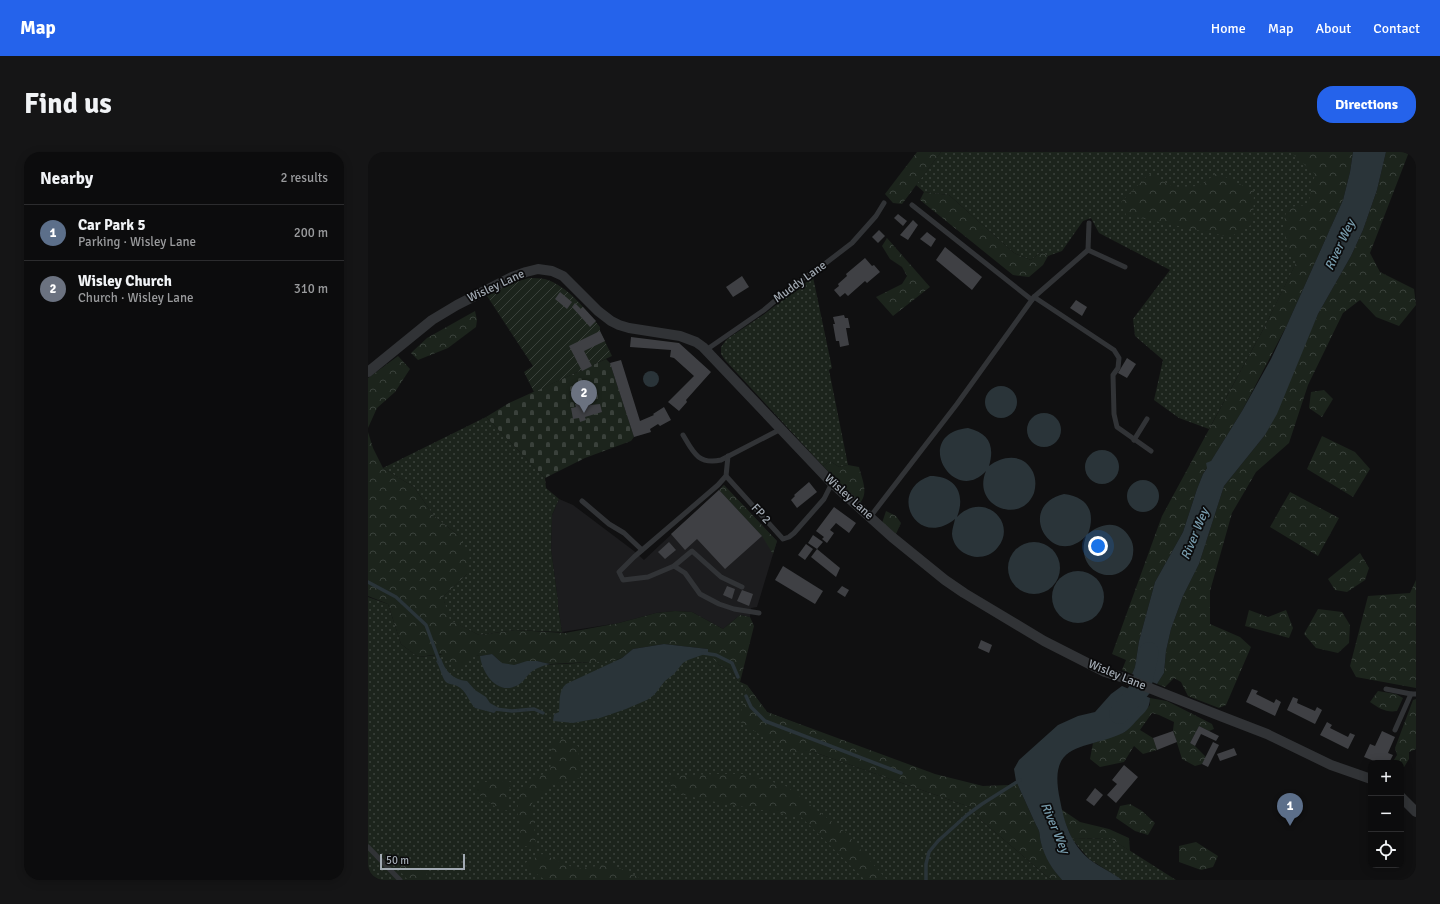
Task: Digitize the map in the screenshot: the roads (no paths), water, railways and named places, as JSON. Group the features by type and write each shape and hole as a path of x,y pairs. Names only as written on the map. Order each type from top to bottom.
{"street":[{"name":"Wisley Lane","path":"368,372 423,327 451,309 526,272 538,269 552,271 563,276 598,311 619,325 680,336 696,342 706,350 832,483 892,537 945,580 977,602 1050,645 1105,672 1124,678 1266,734 1330,765 1368,778"},
{"path":"1404,800 1416,812"}],"lane":[{"name":"Muddy Lane","path":"706,350 764,310 795,284 852,243 876,216 884,204"},
{"path":"912,205 1033,298 1114,350 1119,358 1118,368 1113,375 1114,414 1117,427 1151,451"},
{"path":"870,517 958,404 1033,298 1088,250 1089,223"},
{"path":"1088,250 1125,266"},
{"path":"1134,440 1147,419"},
{"path":"683,435 691,450 697,456 705,461 717,461 781,429"},
{"path":"728,456 726,476 718,485 642,550 619,572 623,580 648,577 674,566 692,551 721,577 742,587"},
{"name":"FP 2","path":"726,476 783,539 794,533 824,499 832,483"},
{"path":"582,501 609,524 624,533 642,550"},
{"path":"674,566 685,574 700,594 719,604 734,609 759,613"},
{"path":"1386,689 1414,694 1395,730"},
{"path":"368,847 400,880"}],"water":[{"path":"1353,152 1386,152 1377,190 1363,230 1351,256 1318,314 1277,414 1265,435 1224,486 1199,564 1183,596 1171,629 1166,651 1164,673 1157,684 1132,674 1135,667 1139,641 1155,582 1183,532 1197,489 1207,468 1206,463 1211,461 1242,411 1271,359 1287,325 1343,200"},
{"path":"648,371 654,371 659,376 657,385 654,387 648,387 643,382 643,376"},
{"path":"998,386 1004,386 1014,393 1017,402 1016,408 1010,415 1004,418 998,418 988,411 985,405 985,399 992,389"},
{"path":"1044,413 1056,418 1061,430 1056,442 1044,447 1032,442 1027,430 1032,418"},
{"path":"968,428 981,433 989,441 991,447 991,459 989,466 995,462 1007,458 1013,458 1019,459 1029,466 1034,475 1035,485 1034,493 1028,503 1019,508 1009,510 1000,508 991,502 985,494 983,483 986,471 973,480 961,480 951,475 943,465 940,454 942,442 951,433"},
{"path":"1099,450 1105,450 1114,455 1118,461 1118,473 1114,479 1105,484 1099,484 1090,479 1085,470 1085,464 1090,455"},
{"path":"930,476 946,479 957,488 960,501 957,517 967,510 977,507 987,508 995,512 1001,519 1004,528 1003,537 994,552 986,556 977,557 968,555 960,550 954,543 952,534 955,519 941,527 929,527 919,523 912,515 909,504 910,493 917,483"},
{"path":"1140,480 1146,480 1155,484 1159,496 1155,508 1146,512 1140,512 1131,508 1127,499 1127,493 1131,484"},
{"path":"1064,494 1079,498 1088,507 1091,519 1088,534 1105,525 1116,526 1126,532 1133,545 1132,559 1125,568 1117,574 1108,575 1099,573 1091,568 1086,560 1084,549 1086,536 1073,545 1061,546 1051,541 1044,533 1040,522 1042,511 1049,501"},
{"path":"1034,542 1044,544 1052,550 1058,558 1060,568 1058,578 1052,586 1044,592 1034,594 1024,592 1016,586 1010,578 1008,568 1010,558 1016,550 1024,544"},
{"path":"1078,571 1088,573 1096,579 1102,587 1104,597 1102,607 1096,615 1088,621 1078,623 1068,621 1060,615 1054,607 1052,597 1054,587 1060,579 1068,573"},
{"path":"664,644 708,649 708,653 683,663 674,674 665,681 654,695 647,700 600,718 573,723 553,721 554,714 559,712 561,693 566,684 622,658 633,649"},
{"path":"492,654 502,663 514,665 527,661 537,661 550,664 532,671 518,685 503,688 492,681 481,663 480,656"},
{"path":"441,658 450,674 458,679 467,681 475,690 486,697 490,703 499,708 494,713 475,708 460,688 445,681 436,661"},
{"path":"1122,686 1150,698 1147,710 1123,733 1109,739 1082,746 1064,757 1059,767 1057,781 1066,824 1077,847 1097,865 1122,880 1062,880 1052,867 1045,854 1041,843 1039,830 1016,781 1014,769 1019,760 1058,725 1078,716 1095,712 1111,694"}],"waterway":[{"path":"368,582 396,597 426,625 440,663"},
{"name":"River Wey","path":"1119,714 1141,688 1149,652"},
{"path":"703,653 716,655 732,663 738,677"},
{"path":"746,696 751,707 765,721 901,773"},
{"path":"495,709 512,711 534,709 543,713"},
{"path":"926,880 926,864 929,852 938,841 967,815 1020,780"}],"place":[{"name":"Wisley Church","path":"584,413"},
{"name":"Car Park 5","path":"1290,826"}]}
